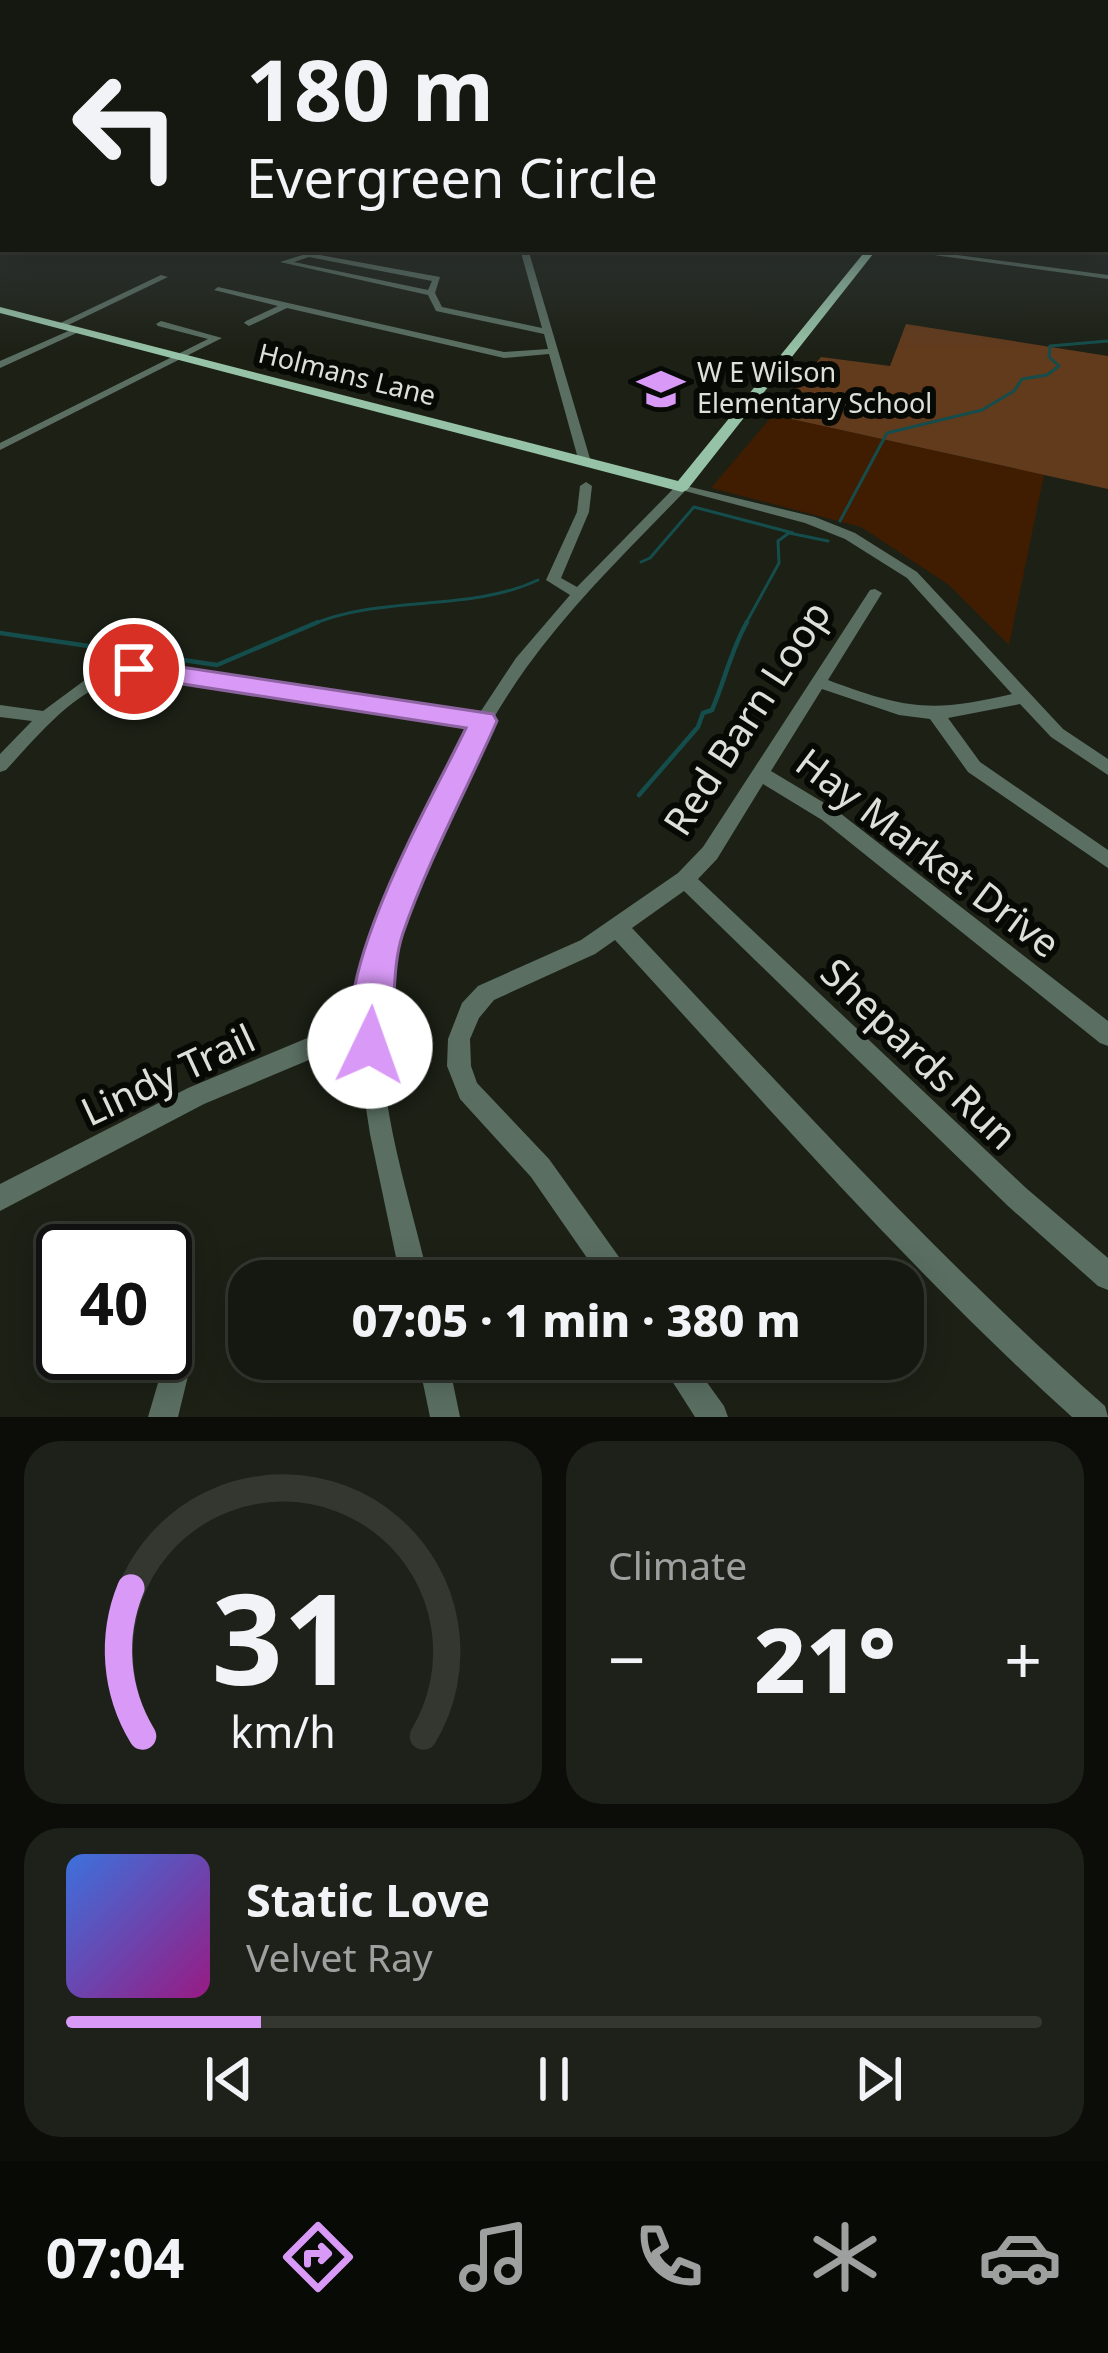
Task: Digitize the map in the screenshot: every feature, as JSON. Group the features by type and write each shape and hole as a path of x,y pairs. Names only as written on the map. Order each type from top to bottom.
{"main road":[{"path":"682,487 870,252"},
{"name":"Holmans Lane","path":"0,310 682,487"}],"street":[{"path":"525,252 585,461"},
{"path":"917,252 1108,277"},
{"path":"431,293 437,279 304,255 284,262 431,293 437,301 435,308 546,332"},
{"path":"344,276 363,266"},
{"path":"59,326 164,277"},
{"path":"218,290 504,355 553,351"},
{"path":"249,323 286,305"},
{"path":"484,318 542,315"},
{"path":"0,447 217,338 161,324"},
{"path":"0,365 77,330"},
{"path":"579,594 553,580 584,512 586,486"},
{"path":"412,1260 374,1072 373,984 386,933 483,721 526,657 579,594 682,487 810,520 865,545 912,575 1057,733 1108,768"},
{"name":"Red Barn Loop","path":"604,1260 540,1168 468,1090 459,1052 470,1011 486,993 588,947 685,879 728,829 875,593"},
{"path":"0,765 46,717 103,674 134,669 483,721"},
{"path":"819,682 891,711 937,716 1024,697"},
{"path":"0,711 46,717"},
{"path":"937,716 974,767 1108,860"},
{"name":"Hay Market Drive","path":"761,774 830,814 1108,1035"},
{"name":"Shepards Run","path":"685,879 1016,1197 1108,1276"},
{"path":"618,928 876,1206 1022,1355 1094,1417"},
{"name":"Lindy Trail","path":"0,1198 196,1096 371,1023"},
{"path":"163,1417 171,1380"},
{"path":"438,1380 446,1417"},
{"path":"687,1380 713,1417"}],"shaded area":[{"path":"906,324 1108,356 1108,489 773,415 821,357 890,366"},
{"path":"773,415 1044,475 1009,645 949,585 861,527 711,488"}],"waterway":[{"path":"840,521 887,433 982,410 1014,391 1022,379 1047,375 1059,366 1049,357 1050,346 1108,341"},
{"path":"641,562 650,558 694,507 793,533"},
{"path":"745,625 779,563 778,541 789,533 828,541"},
{"path":"311,625 367,610 483,597 538,580"},
{"path":"0,633 217,665 318,622"},
{"path":"639,795 698,727 703,713 712,710 747,622"}],"place":[{"name":"W E Wilson Elementary School","path":"661,389"}],"route":[{"path":"134,669 483,721 386,933 373,984 370,1046"}]}
